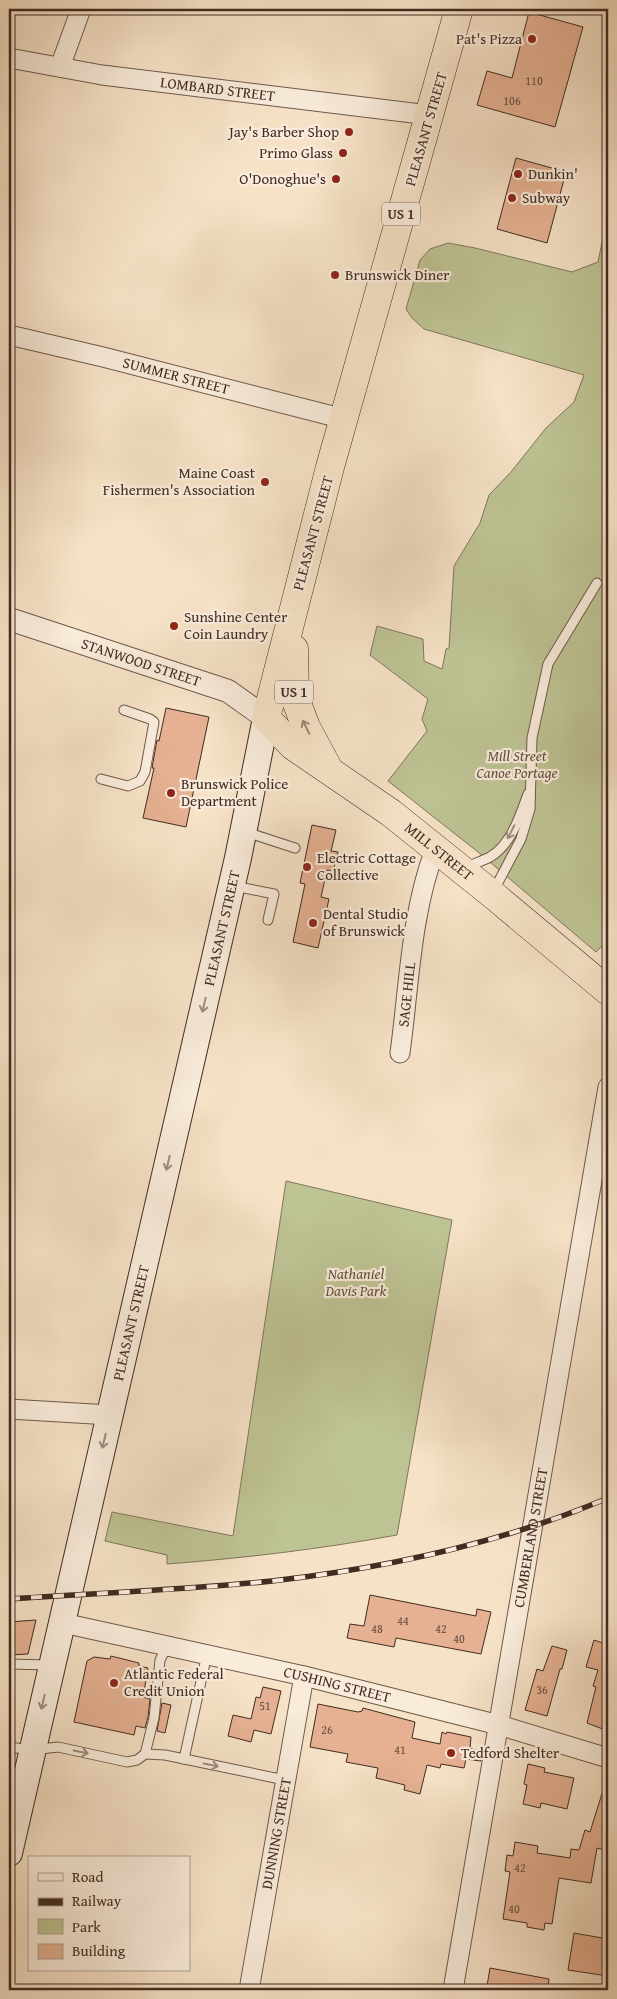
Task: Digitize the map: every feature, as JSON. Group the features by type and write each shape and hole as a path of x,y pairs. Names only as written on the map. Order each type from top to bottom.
{"highway":[{"name":"PLEASANT STREET","path":"266,718 344,420 459,9"},
{"name":"US 1","path":"294,606 293,680 295,698 306,727 329,770"},
{"name":"MILL STREET","path":"266,718 293,746 391,813 608,991"}],"main road":[{"name":"PLEASANT STREET","path":"9,1853 21,1749 52,1666 63,1623 232,885 266,718"}],"street":[{"path":"60,67 81,9"},
{"name":"LOMBARD STREET","path":"9,58 102,75 429,115"},
{"name":"SUMMER STREET","path":"9,335 103,357 344,420"},
{"name":"STANWOOD STREET","path":"9,619 228,690 266,718"},
{"name":"SAGE HILL","path":"400,1053 418,910 423,884 436,850"},
{"name":"CUMBERLAND STREET","path":"453,1990 608,1086"},
{"path":"9,1409 110,1415"},
{"name":"CUSHING STREET","path":"63,1623 304,1676 499,1725 608,1758"},
{"name":"DUNNING STREET","path":"249,1990 304,1676"}],"lane":[{"path":"492,894 521,839 530,809 532,738 548,664 597,584"},
{"path":"100,779 128,786 140,781 145,772 154,722 124,710"},
{"path":"460,870 491,856 506,843 520,816 530,787"},
{"path":"243,831 295,848"},
{"path":"232,885 274,894 268,920"},
{"path":"21,1749 58,1747 127,1762 137,1760 145,1754 154,1718 160,1660 168,1645"},
{"path":"184,1759 207,1654"},
{"path":"9,1664 52,1666"},
{"path":"145,1754 164,1755 285,1780"}],"green space":[{"name":"Mill Street Canoe Portage","path":"608,213 608,940 596,952 478,852 388,781 427,731 422,719 428,699 370,655 377,626 423,639 424,661 442,669 446,649 449,648 454,566 480,523 489,495 511,472 546,428 574,402 584,375 424,329 412,318 406,309 420,260 430,249 448,243 572,272 598,262"},
{"name":"Nathaniel Davis Park","path":"286,1181 452,1220 397,1535 283,1553 167,1564 167,1555 105,1541 112,1512 233,1536"}],"building":[{"path":"529,12 583,27 555,127 477,105 487,71 512,78"},
{"path":"516,158 566,172 547,243 497,229"},
{"name":"Brunswick Police Department","path":"166,708 209,717 186,827 143,818 154,768 152,768 157,740 159,741"},
{"path":"312,825 336,830 331,851 338,852 333,871 327,870 321,897 329,899 318,948 293,942 305,884 300,883"},
{"path":"370,1595 476,1616 477,1609 491,1612 481,1654 396,1638 394,1647 347,1638 350,1624 364,1626"},
{"path":"36,1620 28,1654 9,1655 9,1622"},
{"path":"594,1640 608,1645 608,1731 587,1723 596,1687 593,1686 598,1670 586,1667"},
{"path":"552,1646 567,1650 547,1716 525,1710 537,1669 543,1671"},
{"name":"Atlantic Federal Credit Union","path":"111,1656 139,1663 139,1666 148,1668 143,1697 150,1699 148,1717 145,1728 136,1726 134,1735 74,1722 87,1661 94,1657 110,1659"},
{"path":"263,1687 281,1691 271,1734 254,1730 251,1742 228,1736 233,1715 251,1719 256,1697 260,1698"},
{"path":"162,1703 171,1705 165,1733 157,1731"},
{"path":"318,1704 358,1712 362,1711 363,1708 415,1722 412,1738 440,1744 442,1732 471,1737 470,1748 482,1753 481,1761 466,1759 464,1768 441,1764 440,1768 427,1765 420,1794 404,1790 405,1785 376,1778 378,1768 346,1762 348,1754 310,1747"},
{"path":"528,1764 545,1768 544,1772 574,1778 567,1809 541,1803 540,1808 523,1804 527,1785 524,1784"},
{"path":"605,1784 608,1785 608,1851 597,1848 591,1883 559,1878 552,1924 545,1923 544,1930 527,1927 527,1923 503,1919 510,1872 505,1871 507,1855 513,1856 515,1842 538,1846 537,1853 570,1858 571,1849 579,1850 585,1830 590,1832"},
{"path":"574,1933 608,1939 608,1976 568,1970"},
{"path":"490,1968 549,1979 547,1990 509,1990 487,1986"}],"railway":[{"path":"9,1599 239,1584 315,1576 358,1569 443,1552 485,1541 568,1514 608,1498"}],"place":[{"name":"Pat's Pizza","path":"532,39"},
{"name":"Jay's Barber Shop","path":"349,132"},
{"name":"Primo Glass","path":"343,153"},
{"name":"Dunkin'","path":"518,174"},
{"name":"O'Donoghue's","path":"336,179"},
{"name":"Subway","path":"512,198"},
{"name":"Brunswick Diner","path":"335,275"},
{"name":"Maine Coast Fishermen's Association","path":"265,482"},
{"name":"Sunshine Center Coin Laundry","path":"174,626"},
{"name":"Brunswick Police Department","path":"171,793"},
{"name":"Electric Cottage Collective","path":"307,867"},
{"name":"Dental Studio of Brunswick","path":"313,923"},
{"name":"Atlantic Federal Credit Union","path":"114,1683"},
{"name":"Tedford Shelter","path":"451,1753"}]}
